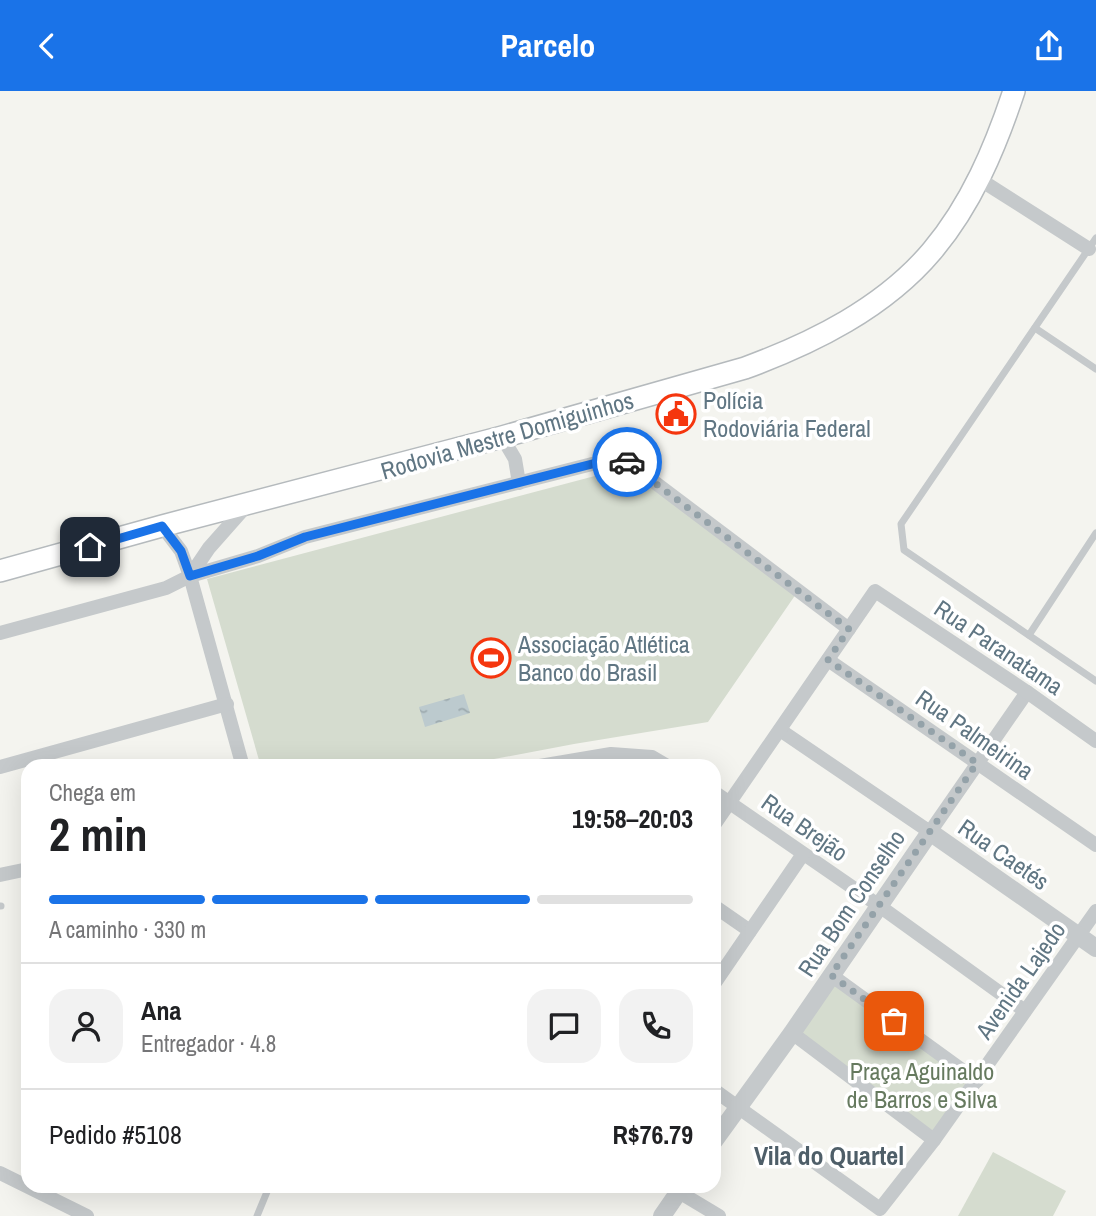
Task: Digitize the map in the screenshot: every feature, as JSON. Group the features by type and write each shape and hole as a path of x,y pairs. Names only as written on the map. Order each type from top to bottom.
{"main road":[{"name":"Rodovia Mestre Domiguinhos","path":"4,570 502,437 782,355 821,336 884,296 925,260 971,195 1014,91"}],"street":[{"path":"979,179 1092,243"},
{"path":"502,437 515,460 519,483"},
{"path":"0,633 166,589 190,576 258,556 305,537 600,462 625,461 849,629 721,814"},
{"path":"190,576 209,548 247,505"},
{"path":"162,526 181,551 190,576 241,759"},
{"name":"Rua Paranatama","path":"849,629 875,591 1096,741"},
{"name":"Rua Palmeirina","path":"828,660 1096,845"},
{"name":"Rua Bom Conselho","path":"721,1131 792,1033 1027,692"},
{"path":"29,759 227,704"},
{"name":"Rua Caetés","path":"780,730 1096,948"},
{"path":"581,759 611,754 635,759"},
{"path":"0,767 21,761"},
{"name":"Rua Brejão","path":"721,796 1025,1011"},
{"path":"721,974 803,853"},
{"path":"0,875 21,870"},
{"path":"721,911 750,931"},
{"name":"Avenida Lajedo","path":"738,1107 880,1209 977,1081 1096,911"},
{"path":"831,975 977,1081"},
{"path":"792,1033 934,1140"},
{"path":"721,1095 738,1107"},
{"path":"0,1173 21,1183"},
{"path":"40,1193 87,1216"},
{"path":"662,1216 678,1193"},
{"path":"687,1193 719,1216"}],"lane":[{"path":"1092,243 901,524 904,550 1096,681"},
{"path":"1035,328 1096,369"},
{"path":"1029,635 1096,533"},
{"path":"257,1216 267,1193"}],"green space":[{"name":"Associação Atlética Banco do Brasil","path":"625,468 796,594 708,722 494,759 259,759 207,579"},
{"name":"Praça Aguinaldo de Barros e Silva","path":"832,981 969,1081 934,1132 798,1031"},
{"path":"993,1152 1066,1191 1053,1216 958,1216"}],"water":[{"path":"464,694 470,713 425,727 419,707"}],"way so far":[{"path":"627,462 849,629 828,660 977,763 831,975 894,1021"}],"place":[{"name":"Polícia Rodoviária Federal","path":"676,414"},
{"name":"Associação Atlética Banco do Brasil","path":"491,658"}],"district":[{"name":"Vila do Quartel","path":"829,1155"}],"route":[{"path":"90,547 162,526 181,551 190,576 258,556 305,537 600,462 627,462"}]}
